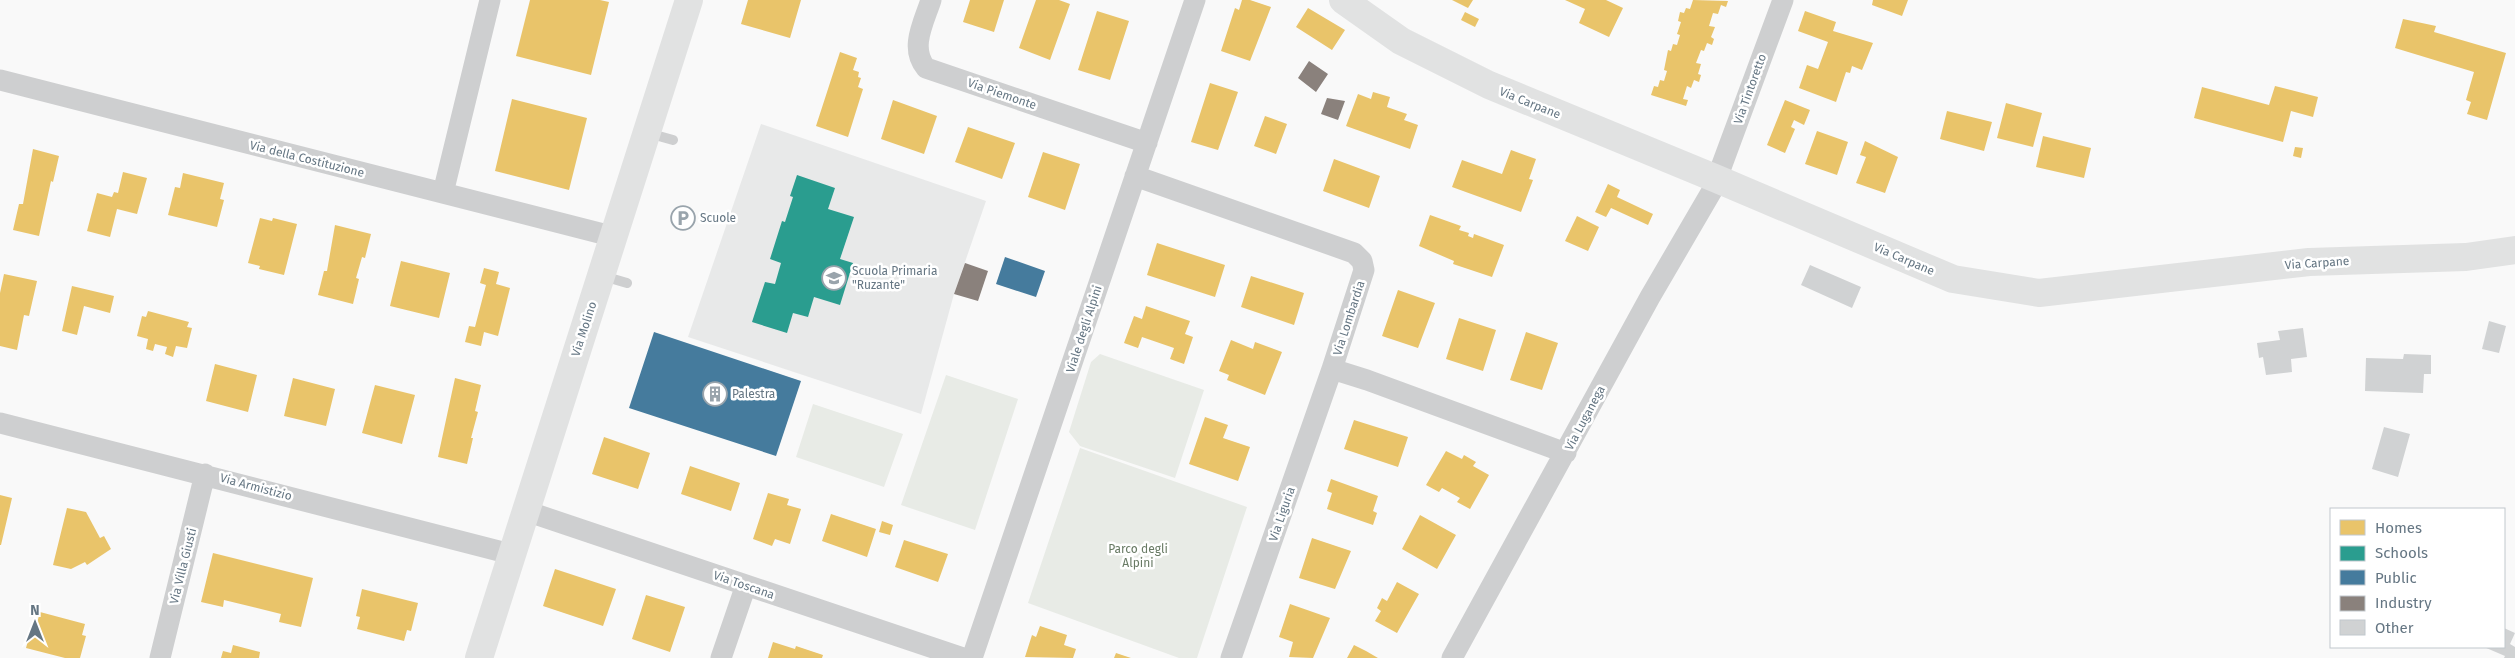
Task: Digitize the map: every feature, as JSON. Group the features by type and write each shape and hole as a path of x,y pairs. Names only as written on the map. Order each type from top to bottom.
{"street":[{"path":"443,193 490,0"},
{"name":"Via Molino","path":"479,658 526,512 615,279 615,238 661,136 689,0"},
{"name":"Via Piemonte","path":"931,0 917,45 920,61 926,68 1147,143"},
{"name":"Viale degli Alpini","path":"972,658 1195,0"},
{"name":"Via Carpane","path":"1343,0 1401,41 1488,85 1717,179 1953,280 2039,292 2310,262 2466,257 2515,250"},
{"name":"Via Tintoretto","path":"1717,179 1783,0"},
{"name":"Via della Costituzione","path":"0,80 615,238"},
{"name":"Via Lombardia","path":"1135,176 1354,253 1362,260 1364,270 1332,369 1566,453"},
{"name":"Via Luganega","path":"1452,658 1717,179"},
{"name":"Via Liguria","path":"1231,658 1332,369"},
{"name":"Via Armistizio","path":"0,423 205,474 511,554"},
{"name":"Via Villa Giusti","path":"160,658 205,474"},
{"name":"Via Toscana","path":"526,512 963,658"},
{"path":"721,658 746,586"}],"shaded area":[{"name":"Scuola Primaria \"Ruzante\"","path":"761,124 986,201 954,294 921,414 688,337"}],"green space":[{"path":"1100,354 1204,390 1175,478 1080,446 1069,432 1091,362"},
{"path":"946,375 1018,399 975,530 901,505"},
{"path":"813,404 903,434 884,487 796,457"},
{"name":"Parco degli Alpini","path":"1080,448 1247,507 1197,658 1179,658 1028,603"}],"building: Homes":[{"path":"530,0 600,0 609,2 591,75 516,56"},
{"path":"748,0 801,0 790,38 741,24"},
{"path":"970,0 1004,0 994,32 963,22"},
{"path":"1036,0 1059,0 1070,4 1050,60 1019,48"},
{"path":"1242,0 1250,0 1271,7 1250,61 1221,51 1235,8 1239,10"},
{"path":"1452,0 1473,0 1468,8"},
{"path":"1565,0 1606,0 1623,8 1609,37 1579,23 1585,9"},
{"path":"1693,0 1728,1 1726,7 1721,5 1718,14 1713,13 1709,26 1715,27 1711,37 1714,39 1712,45 1707,43 1704,51 1701,50 1696,63 1701,64 1698,74 1701,75 1699,82 1694,80 1691,88 1687,86 1683,99 1688,100 1686,106 1651,95 1654,86 1658,87 1660,80 1664,81 1667,71 1664,70 1668,50 1671,51 1673,44 1677,45 1680,35 1677,34 1681,22 1678,21 1680,12 1684,13 1686,8 1690,9"},
{"path":"1873,0 1908,0 1902,16 1872,5"},
{"path":"1308,8 1345,30 1332,50 1296,27"},
{"path":"1097,11 1129,21 1110,80 1078,70"},
{"path":"1805,11 1836,22 1833,31 1873,43 1862,70 1852,66 1850,73 1846,72 1836,102 1799,88 1807,65 1818,69 1828,42 1798,31"},
{"path":"1465,12 1479,19 1475,27 1461,20"},
{"path":"2403,19 2436,26 2434,32 2506,53 2487,120 2467,114 2471,102 2466,100 2474,72 2395,48"},
{"path":"840,52 857,58 853,70 859,72 858,77 861,78 858,87 863,89 848,137 816,126"},
{"path":"1210,83 1238,92 1218,150 1191,142"},
{"path":"2275,86 2318,97 2313,117 2291,111 2283,142 2194,118 2202,87 2269,105"},
{"path":"1373,92 1390,97 1387,107 1407,114 1404,120 1418,125 1410,149 1346,126 1358,94 1371,99"},
{"path":"512,99 587,118 569,190 495,171"},
{"path":"893,100 937,116 924,154 881,139"},
{"path":"1785,100 1810,110 1804,125 1794,120 1791,127 1795,129 1785,153 1767,145"},
{"path":"2006,103 2042,113 2033,147 1997,138"},
{"path":"1947,111 1992,122 1984,151 1940,139"},
{"path":"1265,116 1287,124 1276,154 1254,146"},
{"path":"968,127 1015,143 1002,179 955,162"},
{"path":"1817,131 1848,142 1837,175 1805,164"},
{"path":"2043,136 2091,148 2084,178 2036,167"},
{"path":"1865,141 1898,157 1885,193 1856,183 1866,157 1860,155"},
{"path":"2295,147 2303,148 2301,158 2293,156"},
{"path":"33,149 59,156 53,182 51,181 39,236 13,230 19,204 23,204"},
{"path":"1511,150 1536,159 1529,179 1533,180 1521,212 1452,187 1462,160 1502,174"},
{"path":"1043,152 1080,164 1065,210 1028,197"},
{"path":"1334,159 1380,176 1369,208 1323,191"},
{"path":"123,172 147,178 137,214 117,209 110,237 87,231 97,193 112,197 114,192 118,193"},
{"path":"183,173 224,183 220,199 224,200 217,227 168,215 175,187 180,188"},
{"path":"1608,184 1620,190 1617,197 1653,214 1648,225 1611,208 1606,217 1595,212"},
{"path":"1430,215 1461,226 1459,230 1469,233 1468,236 1473,238 1474,234 1504,245 1492,277 1453,264 1454,261 1419,246"},
{"path":"1577,216 1599,227 1588,251 1565,241"},
{"path":"260,218 272,221 273,218 297,224 284,275 259,269 260,266 248,263"},
{"path":"335,225 371,234 365,258 362,257 356,278 359,279 353,304 318,295 324,271 327,271"},
{"path":"1157,243 1225,265 1215,297 1147,275"},
{"path":"401,261 450,273 439,318 390,306"},
{"path":"484,268 499,272 496,284 510,288 498,336 484,332 481,346 465,342 469,326 475,327 486,285 480,283"},
{"path":"4,274 37,281 29,316 24,315 17,350 0,346 0,293"},
{"path":"1251,276 1304,293 1294,325 1241,307"},
{"path":"72,286 114,296 110,313 84,306 77,335 62,331"},
{"path":"1398,290 1435,303 1418,348 1382,336"},
{"path":"1146,306 1190,321 1185,334 1193,337 1184,364 1170,359 1174,348 1142,337 1138,348 1124,343 1134,316 1142,319"},
{"path":"148,311 189,322 187,327 192,328 187,348 176,346 173,357 165,354 167,347 155,344 153,351 146,349 148,339 137,336 142,316 146,317"},
{"path":"1459,318 1496,330 1483,371 1446,359"},
{"path":"1526,332 1558,343 1542,390 1510,380"},
{"path":"1231,340 1253,349 1255,342 1282,352 1265,395 1227,380 1229,375 1219,371"},
{"path":"215,364 257,375 248,412 206,401"},
{"path":"293,378 335,389 326,426 284,416"},
{"path":"455,378 481,385 475,411 478,412 467,464 438,457"},
{"path":"375,385 415,395 402,444 362,433"},
{"path":"1205,417 1228,425 1223,438 1250,447 1238,481 1189,464"},
{"path":"1354,420 1408,437 1398,467 1344,449"},
{"path":"604,437 650,453 638,489 592,474"},
{"path":"1446,451 1462,459 1464,455 1476,462 1473,466 1489,475 1470,509 1457,502 1460,498 1442,488 1439,492 1426,485"},
{"path":"690,466 740,483 731,511 681,494"},
{"path":"1331,479 1378,496 1373,511 1377,513 1373,525 1327,509 1332,493 1327,491"},
{"path":"768,493 789,499 787,505 801,509 790,544 775,539 772,546 753,539"},
{"path":"0,495 12,498 1,545 0,545"},
{"path":"67,508 86,512 100,538 104,536 111,549 87,565 85,562 71,569 53,565"},
{"path":"831,514 876,529 867,557 822,541"},
{"path":"1420,515 1456,535 1437,569 1402,549"},
{"path":"882,521 893,525 890,535 879,532"},
{"path":"1312,538 1351,551 1335,589 1299,578"},
{"path":"904,540 948,554 938,582 895,567"},
{"path":"213,553 313,578 301,627 279,622 281,614 224,600 223,607 201,602"},
{"path":"555,569 616,589 603,626 543,606"},
{"path":"1397,582 1419,594 1397,633 1375,621 1381,611 1377,608 1382,598 1387,601"},
{"path":"362,589 418,603 411,631 407,630 404,641 357,629 360,617 356,616"},
{"path":"646,595 685,607 670,652 632,639"},
{"path":"1290,604 1330,618 1313,658 1289,657 1293,642 1279,637"},
{"path":"40,612 85,624 82,635 86,636 80,658 65,658 26,648 33,622 37,623"},
{"path":"1040,626 1067,635 1064,645 1076,649 1073,658 1025,657 1032,635 1036,637"},
{"path":"773,642 795,649 796,646 823,655 822,658 768,658"},
{"path":"233,645 260,652 259,658 221,658 223,651 231,653"},
{"path":"1354,645 1366,651 1378,658 1347,658"},
{"path":"1116,653 1131,658 1114,658"}],"building: Schools":[{"path":"797,175 835,188 828,209 854,217 840,259 853,263 840,305 814,297 808,317 793,313 787,333 752,322 765,282 775,284 781,263 770,259 782,221 785,222 793,197 790,196"}],"building: Public":[{"path":"1005,257 1045,271 1036,297 996,284"},
{"name":"Palestra","path":"654,332 801,381 776,456 629,408"}],"building: Industry":[{"path":"1309,61 1328,74 1316,92 1298,78"},
{"path":"1327,98 1345,101 1338,120 1321,114"},
{"path":"965,263 988,271 978,301 954,294"}],"building: Other":[{"path":"1810,265 1861,287 1852,308 1801,285"},
{"path":"2489,321 2506,326 2499,353 2482,349"},
{"path":"2303,328 2307,357 2291,359 2292,372 2266,375 2263,357 2259,358 2257,343 2280,340 2278,331"},
{"path":"2404,354 2431,355 2431,374 2424,374 2423,393 2365,391 2366,358 2403,359"},
{"path":"2384,427 2410,434 2398,477 2372,469"},
{"path":"2505,628 2515,633 2510,644 2515,647 2515,658 2504,658 2505,656 2486,648 2505,648"}],"place":[{"name":"Scuole","path":"683,218"},
{"name":"Scuola Primaria \"Ruzante\"","path":"834,278"},
{"name":"Palestra","path":"715,394"}]}
